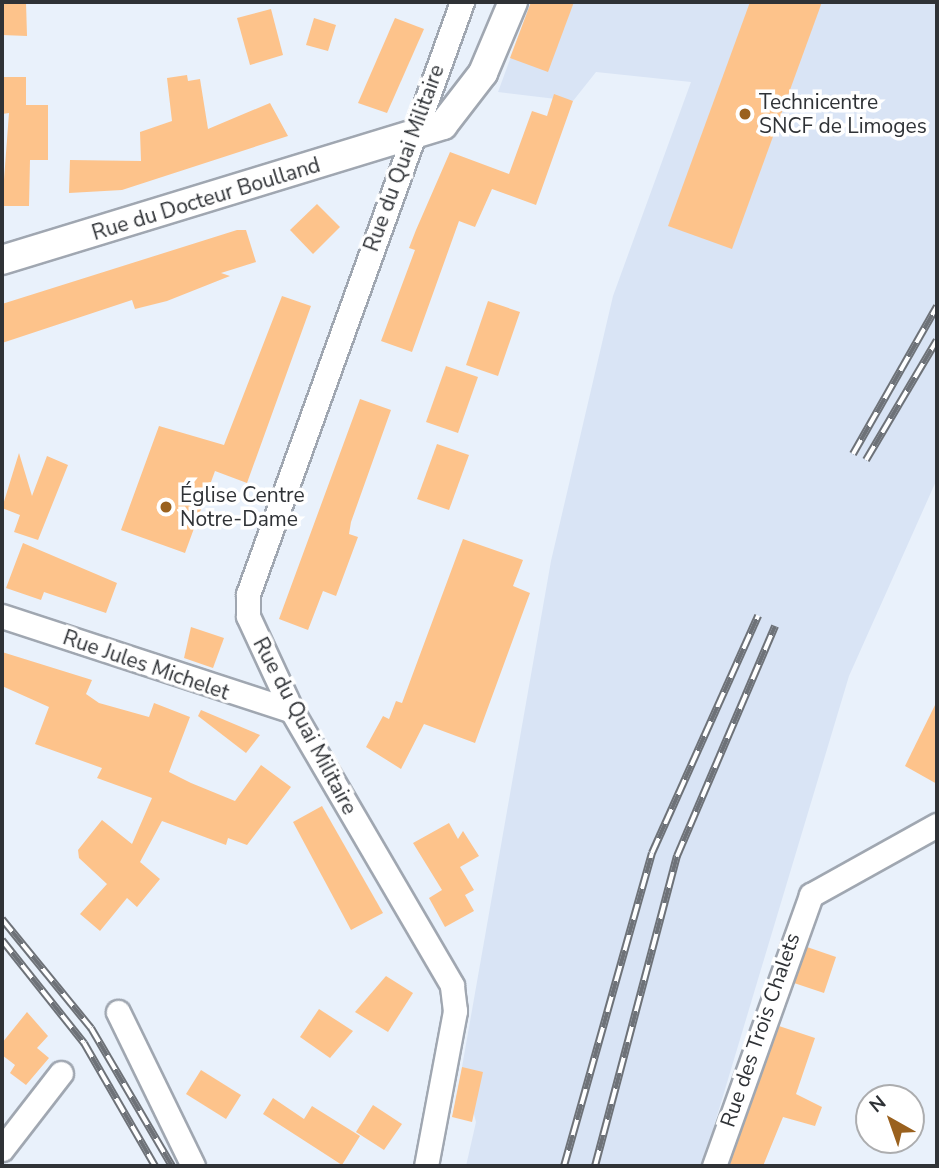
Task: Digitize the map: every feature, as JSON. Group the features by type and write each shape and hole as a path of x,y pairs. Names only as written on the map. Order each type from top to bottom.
{"street":[{"name":"Rue du Quai Militaire","path":"426,1166 455,1011 452,985 292,711 248,616 248,594 462,2"},
{"name":"Rue du Docteur Boulland","path":"2,260 411,137 443,125 463,106 513,2"},
{"name":"Rue Jules Michelet","path":"2,616 292,711"},
{"name":"Rue des Trois Chalets","path":"714,1166 811,895 937,825"},
{"path":"118,1013 193,1166"},
{"path":"2,1149 61,1073"}],"shaded area":[{"path":"531,2 937,2 937,479 849,676 702,1166 466,1166 476,1122 462,1067 551,561 613,296 691,82 596,72 573,101 498,92"}],"building":[{"path":"2,2 26,2 27,36 2,35"},
{"path":"531,2 574,2 548,72 510,58"},
{"name":"Technicentre SNCF de Limoges","path":"750,2 822,2 732,249 668,226"},
{"path":"271,9 283,55 250,65 237,18"},
{"path":"314,18 336,25 328,51 306,45"},
{"path":"395,18 424,29 387,113 358,103"},
{"path":"187,75 188,81 200,79 208,129 270,103 288,136 122,190 69,193 70,160 141,161 140,132 172,121 167,78"},
{"path":"2,77 26,77 26,105 48,105 48,160 30,160 29,206 2,206 9,113 2,114"},
{"path":"554,94 573,101 536,205 492,189 475,227 459,221 412,352 381,341 415,250 409,248 450,152 509,174 532,111 547,116"},
{"path":"317,204 340,227 313,254 290,230"},
{"path":"237,230 246,230 256,262 221,273 230,276 167,301 135,309 132,300 2,343 2,304"},
{"name":"Église Centre Notre-Dame","path":"282,296 311,306 247,483 215,471 185,553 121,530 159,426 224,445"},
{"path":"488,301 520,312 498,376 466,365"},
{"path":"446,366 478,377 458,433 426,422"},
{"path":"360,399 391,410 351,522 349,534 358,537 336,596 323,591 308,630 279,619"},
{"path":"437,444 469,455 449,510 417,499"},
{"path":"19,453 32,496 47,456 68,465 38,540 14,532 20,515 2,508"},
{"path":"463,539 523,560 513,586 530,593 475,743 424,724 401,769 366,747 383,716 389,719 396,701 402,703"},
{"path":"23,543 117,583 106,613 44,592 41,600 6,588"},
{"path":"191,627 224,638 213,668 184,658"},
{"path":"2,652 92,680 86,694 99,703 149,717 154,703 190,717 169,772 191,783 235,801 261,765 291,787 247,845 228,838 226,845 162,821 140,862 160,879 137,907 127,898 100,931 80,914 107,884 79,858 78,850 102,820 132,844 152,798 97,778 102,768 35,744 49,707 2,686"},
{"path":"937,701 937,784 905,766"},
{"path":"201,710 260,735 246,753 198,716"},
{"path":"322,806 383,913 351,930 293,822"},
{"path":"449,823 458,839 463,831 479,856 460,867 474,890 465,895 474,911 445,927 429,898 442,890 413,843"},
{"path":"807,947 836,957 824,993 794,983"},
{"path":"386,976 413,993 388,1032 355,1012"},
{"path":"319,1009 353,1031 330,1058 300,1037"},
{"path":"27,1012 48,1036 37,1048 49,1058 26,1085 10,1073 15,1065 2,1055 2,1043"},
{"path":"779,1026 815,1038 796,1094 822,1107 815,1126 783,1117 763,1166 729,1166"},
{"path":"462,1067 483,1072 472,1122 452,1117"},
{"path":"201,1070 241,1095 226,1119 186,1094"},
{"path":"273,1098 304,1119 312,1106 360,1136 342,1165 263,1114"},
{"path":"373,1105 402,1124 384,1150 356,1132"}],"railway":[{"path":"853,454 937,306"},
{"path":"866,460 937,340"},
{"path":"564,1166 652,853 758,616"},
{"path":"595,1166 677,856 775,626"},
{"path":"2,919 91,1028 172,1166"},
{"path":"2,940 84,1043 155,1166"}],"place":[{"name":"Technicentre SNCF de Limoges","path":"745,114"},
{"name":"Église Centre Notre-Dame","path":"166,507"}]}
